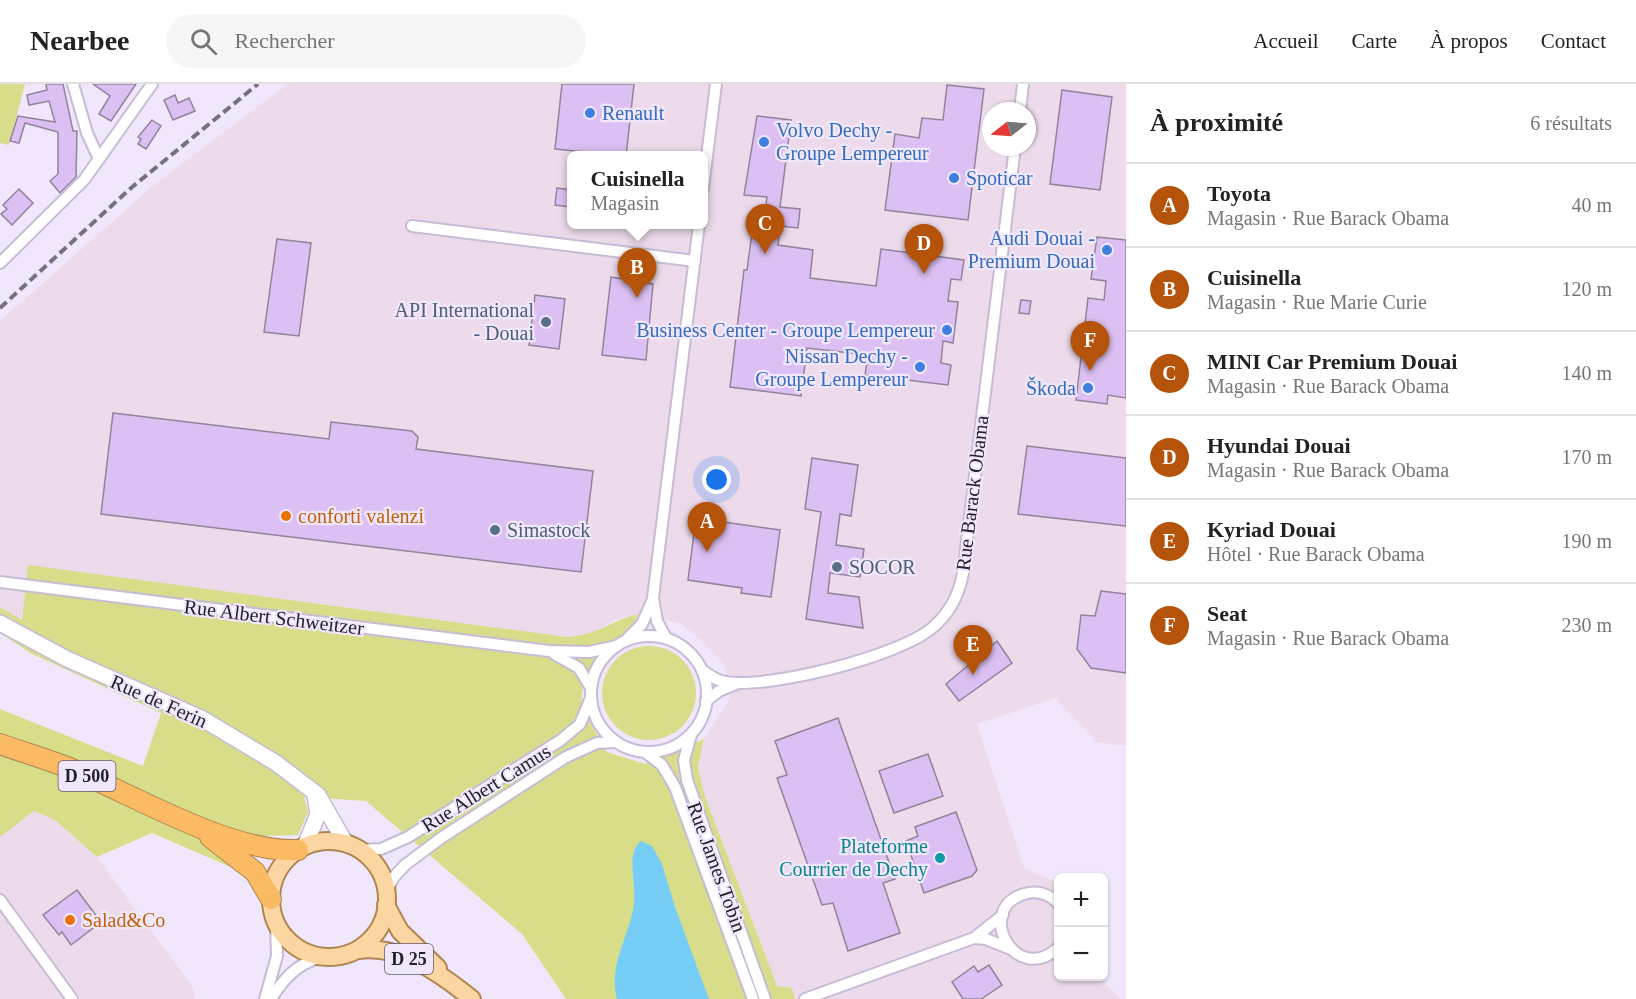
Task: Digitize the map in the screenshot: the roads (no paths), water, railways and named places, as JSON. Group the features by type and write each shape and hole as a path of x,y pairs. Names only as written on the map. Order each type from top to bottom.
{"highway":[{"name":"D 500","path":"0,744 72,770 171,814 253,846 276,850 302,848"},
{"name":"D 500","path":"171,814 216,841 249,867 262,882 271,899"}],"main road":[{"path":"326,841 353,847 378,869 386,899 375,934 357,950 339,956 321,957 296,947 284,936 276,922 271,899 278,871 302,848 326,841"},
{"name":"D 25","path":"386,899 400,931 472,999"},
{"name":"D 25","path":"357,950 369,948 392,951 456,986"}],"street":[{"path":"73,84 87,133 99,159"},
{"path":"0,263 77,188 152,84"},
{"path":"708,151 716,84"},
{"path":"1021,102 1023,84"},
{"name":"Rue Barack Obama","path":"706,701 719,691 739,683 817,673 860,660 921,636 939,621 954,603 963,573 1014,156"},
{"path":"412,226 695,261"},
{"path":"621,643 643,636 666,638 689,652 702,670 706,701 701,718 692,733 668,748 645,752 617,742 599,723 591,693 601,662 621,643 642,624 653,598 699,229"},
{"name":"Rue Albert Schweitzer","path":"0,582 549,651 582,653 621,643"},
{"path":"653,598 657,621 666,638"},
{"name":"Rue de Ferin","path":"0,623 74,662 209,722 276,762 312,789 353,847"},
{"name":"Rue Albert Schweitzer","path":"549,651 579,668 591,693"},
{"name":"Rue Barack Obama","path":"702,670 718,680 739,683"},
{"name":"Rue Albert Camus","path":"353,847 381,849 408,837 567,737 583,720 591,693"},
{"name":"Rue James Tobin","path":"692,733 684,760 687,780 765,999"},
{"name":"Rue Albert Camus","path":"386,899 393,878 405,865 441,838 566,757 597,743 617,742"},
{"name":"Rue James Tobin","path":"645,752 662,765 675,787 753,999"},
{"path":"302,848 318,814 312,789"},
{"path":"805,999 974,938 1003,915 1011,902 1025,894 1043,893 1054,900"},
{"path":"0,900 72,999"},
{"path":"1003,915 1002,931 1011,949"},
{"path":"265,999 277,956 276,922"},
{"path":"974,938 986,939 1025,957 1048,956 1054,952"},
{"path":"271,999 300,964 321,957"}],"water":[{"path":"641,841 652,846 662,864 675,907 709,999 617,999 615,974 634,904 633,861 636,846"}],"railway":[{"path":"0,308 131,188 258,84"}],"place":[{"name":"Renault","path":"590,113"},
{"name":"Volvo Dechy - Groupe Lempereur","path":"764,142"},
{"name":"Spoticar","path":"954,178"},
{"name":"Audi Douai - Premium Douai","path":"1107,250"},
{"name":"MINI Car Premium Douai","path":"765,254"},
{"name":"Hyundai Douai","path":"924,274"},
{"name":"Cuisinella","path":"637,298"},
{"name":"API International - Douai","path":"546,322"},
{"name":"Business Center - Groupe Lempereur","path":"947,330"},
{"name":"Nissan Dechy - Groupe Lempereur","path":"920,367"},
{"name":"Seat","path":"1090,371"},
{"name":"Škoda","path":"1088,388"},
{"name":"conforti valenzi","path":"286,516"},
{"name":"Simastock","path":"495,530"},
{"name":"Toyota","path":"707,552"},
{"name":"SOCOR","path":"837,567"},
{"name":"Kyriad Douai","path":"973,675"},
{"name":"Plateforme Courrier de Dechy","path":"940,858"},
{"name":"Salad&Co","path":"70,920"}]}
